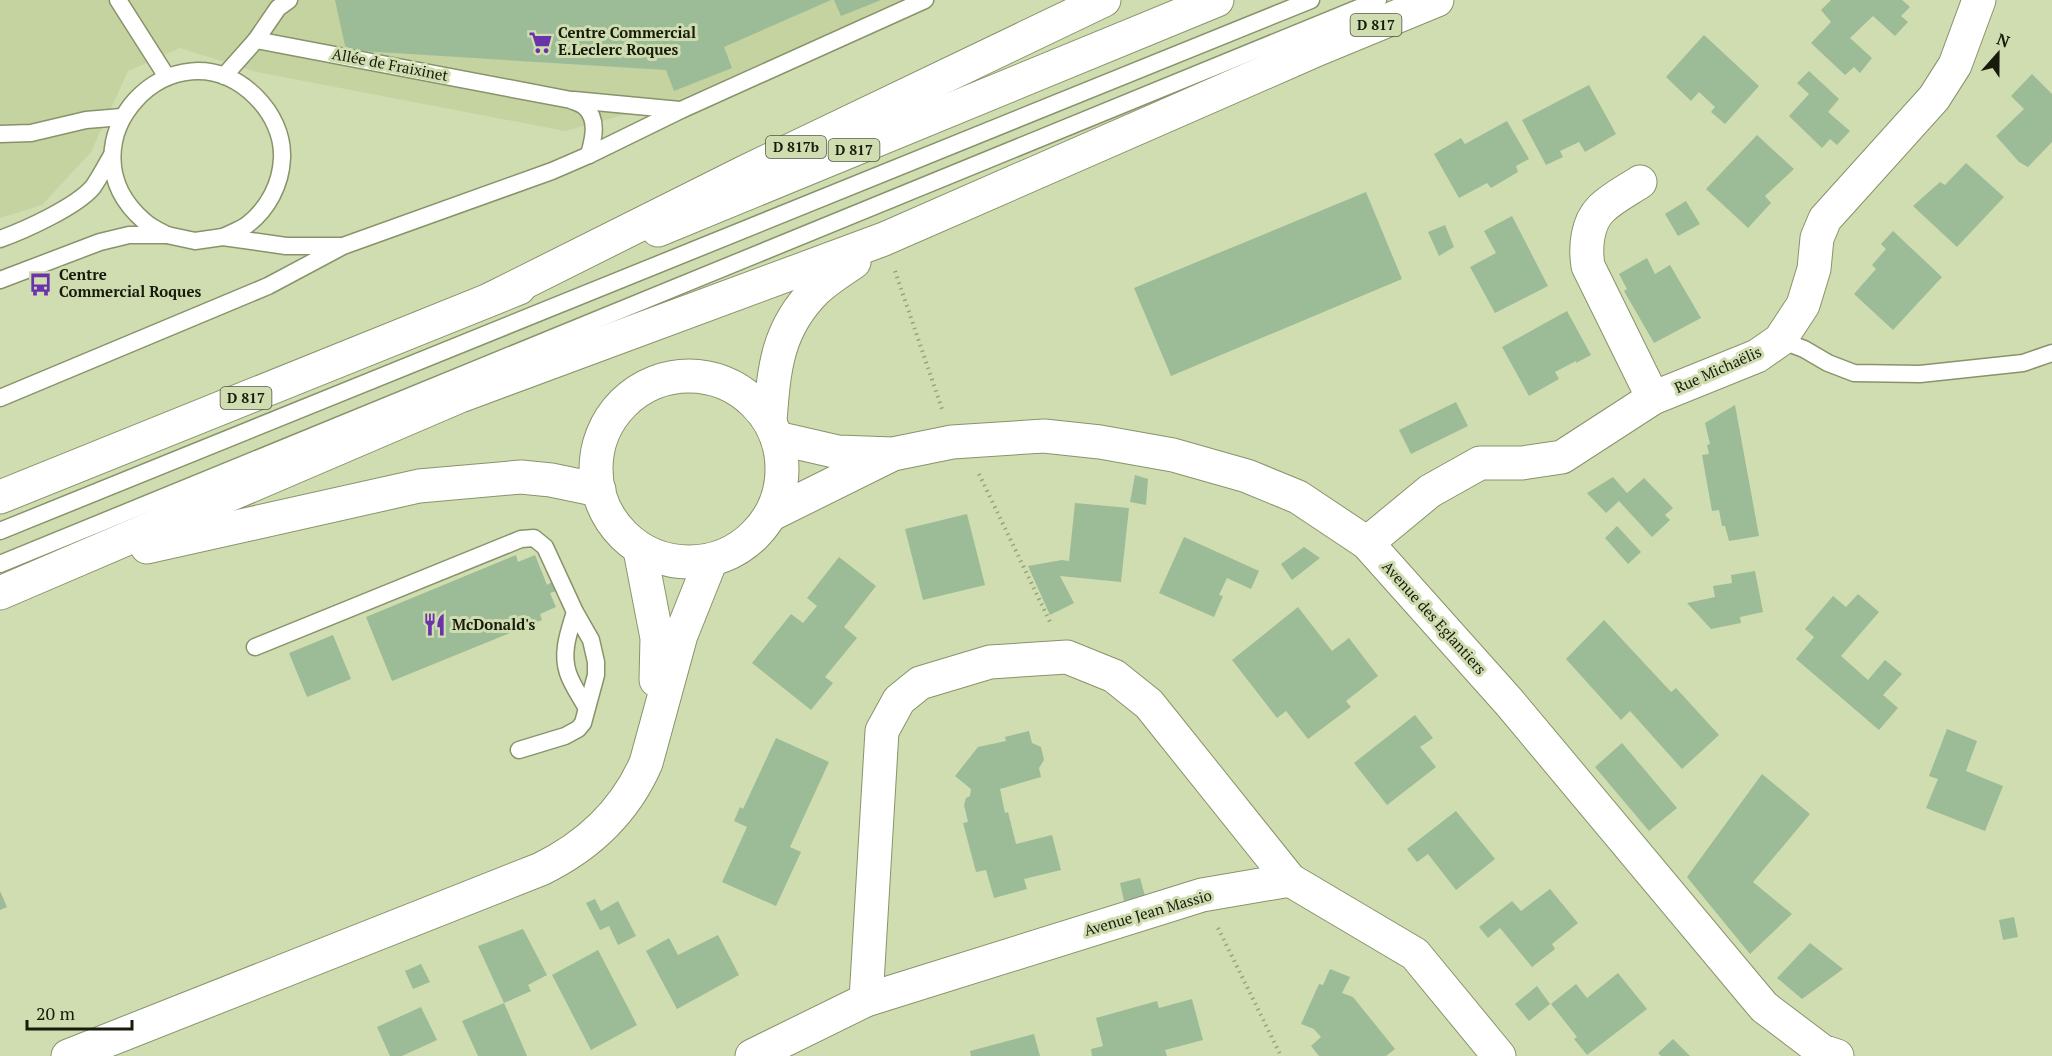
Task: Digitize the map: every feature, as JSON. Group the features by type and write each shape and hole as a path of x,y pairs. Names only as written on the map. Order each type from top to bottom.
{"main road":[{"name":"D 817b","path":"491,299 766,162 1104,0"},
{"name":"D 817","path":"0,497 491,299 1217,0"},
{"name":"D 817","path":"0,593 460,396 884,239 1305,55 1437,0"},
{"name":"Rue Michaëlis","path":"1367,543 1430,491 1480,464 1522,464 1562,457 1653,398 1757,356 1780,340 1803,305 1814,269 1818,238 1825,219 1934,98 1955,65 1979,0"},
{"path":"1640,182 1600,209 1590,228 1585,248 1587,266 1653,398"},
{"path":"774,429 753,399 730,385 705,376 678,376 652,383 629,397 611,417 600,441 595,468 598,490 610,519 640,550 681,562 711,560 736,550 756,535 772,514 780,494 783,471 774,429 773,375 780,345 789,325 818,288 884,239"},
{"name":"Avenue des Eglantiers","path":"774,429 837,452 893,453 952,442 1044,436 1100,442 1173,455 1247,476 1298,497 1367,543 1509,702 1764,1007 1826,1054"},
{"name":"Avenue des Eglantiers","path":"772,514 893,453"},
{"path":"70,564 419,486 521,477 551,480 598,490"},
{"path":"640,550 657,638 656,730"},
{"path":"68,1056 541,869 565,857 605,824 638,782 656,730 681,635 711,560"},
{"path":"866,1000 882,731 899,700 920,683 990,662 1067,657 1114,676 1149,704 1290,880 1415,954 1499,1056"},
{"name":"Avenue Jean Massio","path":"752,1056 866,1000 1202,895 1290,880"}],"lane":[{"path":"118,0 167,77"},
{"path":"224,76 256,40 278,8 289,0"},
{"name":"Allée de Fraixinet","path":"344,246 542,176 589,156 681,110 925,0"},
{"path":"0,531 1311,0"},
{"path":"0,564 1378,0"},
{"name":"Allée de Fraixinet","path":"256,40 571,100 681,110"},
{"path":"167,236 144,222 127,204 116,180 112,155 115,135 134,100 149,87 167,77 205,72 224,76 248,89 266,107 278,131 282,157 278,183 266,207 247,225 223,237"},
{"path":"571,100 585,107 594,122 594,139 589,156"},
{"path":"0,134 31,133 86,120 123,117"},
{"path":"0,239 17,233 76,201 92,187 112,155"},
{"path":"0,280 100,242 129,235 167,236 195,241 223,237 286,246 344,246"},
{"path":"0,398 268,286 344,246"},
{"path":"1780,340 1804,349 1828,363 1854,373 1865,374 1920,374 2023,363 2052,353"},
{"path":"255,647 521,539 534,537 545,547 575,612 591,640 596,662 592,690 583,723 578,729 565,736 519,750"},
{"path":"575,612 566,641 565,659 568,675 586,707"}],"path":[{"path":"1202,895 1281,1056"}],"shaded area":[{"path":"0,0 918,0 675,101 565,131 257,72 180,48 128,71 91,152 42,205 0,218"}],"building":[{"name":"Centre Commercial E.Leclerc Roques","path":"335,0 831,0 724,47 732,68 674,91 666,70 346,50"},
{"path":"834,0 881,0 841,16"},
{"path":"1831,0 1902,0 1910,7 1901,16 1908,22 1895,36 1873,16 1850,38 1872,58 1860,73 1854,67 1845,75 1811,43 1831,22 1821,10"},
{"path":"1704,35 1759,86 1725,124 1711,112 1715,107 1699,92 1691,101 1666,77"},
{"path":"1809,71 1839,99 1828,112 1850,131 1837,145 1830,139 1822,148 1789,116 1809,94 1797,83"},
{"path":"2032,74 2052,94 2052,142 2028,167 2019,162 1996,136 2024,109 2011,96"},
{"path":"1589,85 1616,134 1585,152 1579,142 1560,151 1563,157 1546,165 1522,120"},
{"path":"1507,121 1529,159 1516,166 1518,172 1491,188 1487,183 1459,198 1434,154 1461,138 1465,144"},
{"path":"1757,135 1794,169 1765,196 1771,203 1748,228 1706,189"},
{"path":"1966,163 2004,197 1957,247 1913,206 1940,182 1945,185"},
{"path":"1366,192 1402,279 1171,376 1134,288"},
{"path":"1686,201 1700,224 1678,236 1665,214"},
{"path":"1512,216 1548,286 1495,313 1470,267 1496,253 1484,231"},
{"path":"1445,225 1454,247 1439,256 1428,232"},
{"path":"1893,231 1942,277 1893,330 1854,294 1876,269 1872,265 1886,249 1881,244"},
{"path":"1647,258 1655,274 1670,265 1701,318 1654,343 1624,291 1627,289 1619,274"},
{"path":"1567,311 1591,355 1555,372 1559,379 1529,396 1502,347"},
{"path":"1456,402 1468,426 1411,454 1399,430"},
{"path":"1735,405 1759,536 1729,541 1725,526 1722,526 1719,510 1712,511 1702,455 1709,454 1707,445 1710,444 1705,423"},
{"path":"1135,475 1148,479 1146,505 1130,502"},
{"path":"1613,477 1627,493 1644,478 1673,508 1665,515 1670,520 1652,537 1619,501 1606,513 1587,493"},
{"path":"1075,503 1129,508 1121,582 1060,576 1074,603 1050,615 1028,566 1062,560 1069,561"},
{"path":"967,514 985,585 923,600 905,529"},
{"path":"1617,526 1641,552 1628,564 1605,538"},
{"path":"1184,537 1259,571 1251,589 1227,578 1219,595 1223,596 1214,617 1159,593"},
{"path":"1304,547 1320,558 1292,580 1281,564"},
{"path":"516,555 518,562 535,555 547,585 552,582 557,588 556,591 550,593 556,607 540,614 542,620 392,681 366,617"},
{"path":"839,557 876,586 844,627 857,638 825,677 833,683 811,710 752,663 791,614 803,623 817,606 807,598"},
{"path":"1755,571 1763,612 1740,617 1741,623 1711,629 1687,603 1715,597 1713,586 1732,583 1731,575"},
{"path":"1858,594 1879,612 1841,656 1868,680 1885,660 1902,674 1883,695 1898,708 1879,730 1796,659 1814,637 1805,629 1833,596 1846,607"},
{"path":"1298,607 1332,651 1349,638 1378,676 1346,701 1351,707 1308,739 1286,711 1277,718 1232,660"},
{"path":"1604,620 1671,692 1676,688 1719,735 1682,769 1630,711 1621,720 1566,659"},
{"path":"333,635 351,679 307,697 289,653"},
{"path":"1415,715 1433,738 1420,747 1436,767 1387,805 1354,763"},
{"path":"1947,729 1977,741 1966,771 2003,786 1985,831 1926,808 1938,779 1929,776"},
{"path":"1029,731 1032,743 1041,747 1044,760 1039,768 1041,777 1000,789 1005,813 1008,812 1016,844 1052,835 1061,870 1024,879 1027,889 994,898 986,870 976,872 963,823 968,822 964,805 966,798 970,796 971,789 955,776 978,747 1006,741 1005,737"},
{"path":"776,738 829,762 790,847 801,852 776,906 722,882 747,827 734,821 740,807 743,809"},
{"path":"1622,743 1677,808 1649,831 1595,767"},
{"path":"1762,774 1810,814 1753,882 1792,914 1750,954 1687,877"},
{"path":"1456,811 1495,859 1456,890 1428,854 1417,862 1407,849"},
{"path":"1140,878 1145,896 1124,901 1120,883"},
{"path":"1550,889 1578,923 1552,944 1555,949 1532,967 1500,928 1488,938 1479,927 1512,901 1521,911"},
{"path":"0,891 7,907 0,910"},
{"path":"595,899 601,911 618,901 636,936 618,945 609,926 600,930 586,903"},
{"path":"2014,917 2018,937 2003,940 1999,920"},
{"path":"523,929 547,975 528,985 531,991 504,1003 478,946"},
{"path":"718,935 739,975 677,1009 646,951 669,938 678,955"},
{"path":"1810,943 1843,969 1802,999 1777,978"},
{"path":"598,950 637,1025 591,1050 552,975"},
{"path":"421,964 430,982 413,989 405,971"},
{"path":"1330,969 1350,977 1342,993 1353,997 1395,1049 1386,1056 1319,1056 1311,1046 1321,1037 1314,1029 1301,1024 1319,984 1323,985"},
{"path":"1618,973 1647,1009 1587,1055 1574,1039 1577,1037 1551,1004 1576,984 1587,998"},
{"path":"1537,986 1550,1004 1529,1021 1515,1004"},
{"path":"1192,999 1203,1040 1165,1050 1167,1056 1092,1056 1091,1049 1103,1046 1096,1018 1157,1001 1159,1008"},
{"path":"504,1003 527,1056 478,1056 462,1021"},
{"path":"421,1007 437,1040 402,1056 390,1056 377,1027"},
{"path":"1034,1034 1040,1056 971,1056 970,1051"},
{"path":"1673,1039 1690,1056 1661,1056 1658,1053"}],"place":[{"name":"Centre Commercial E.Leclerc Roques","path":"540,42"},
{"name":"Centre Commercial Roques","path":"41,284"},
{"name":"McDonald's","path":"434,625"}]}
